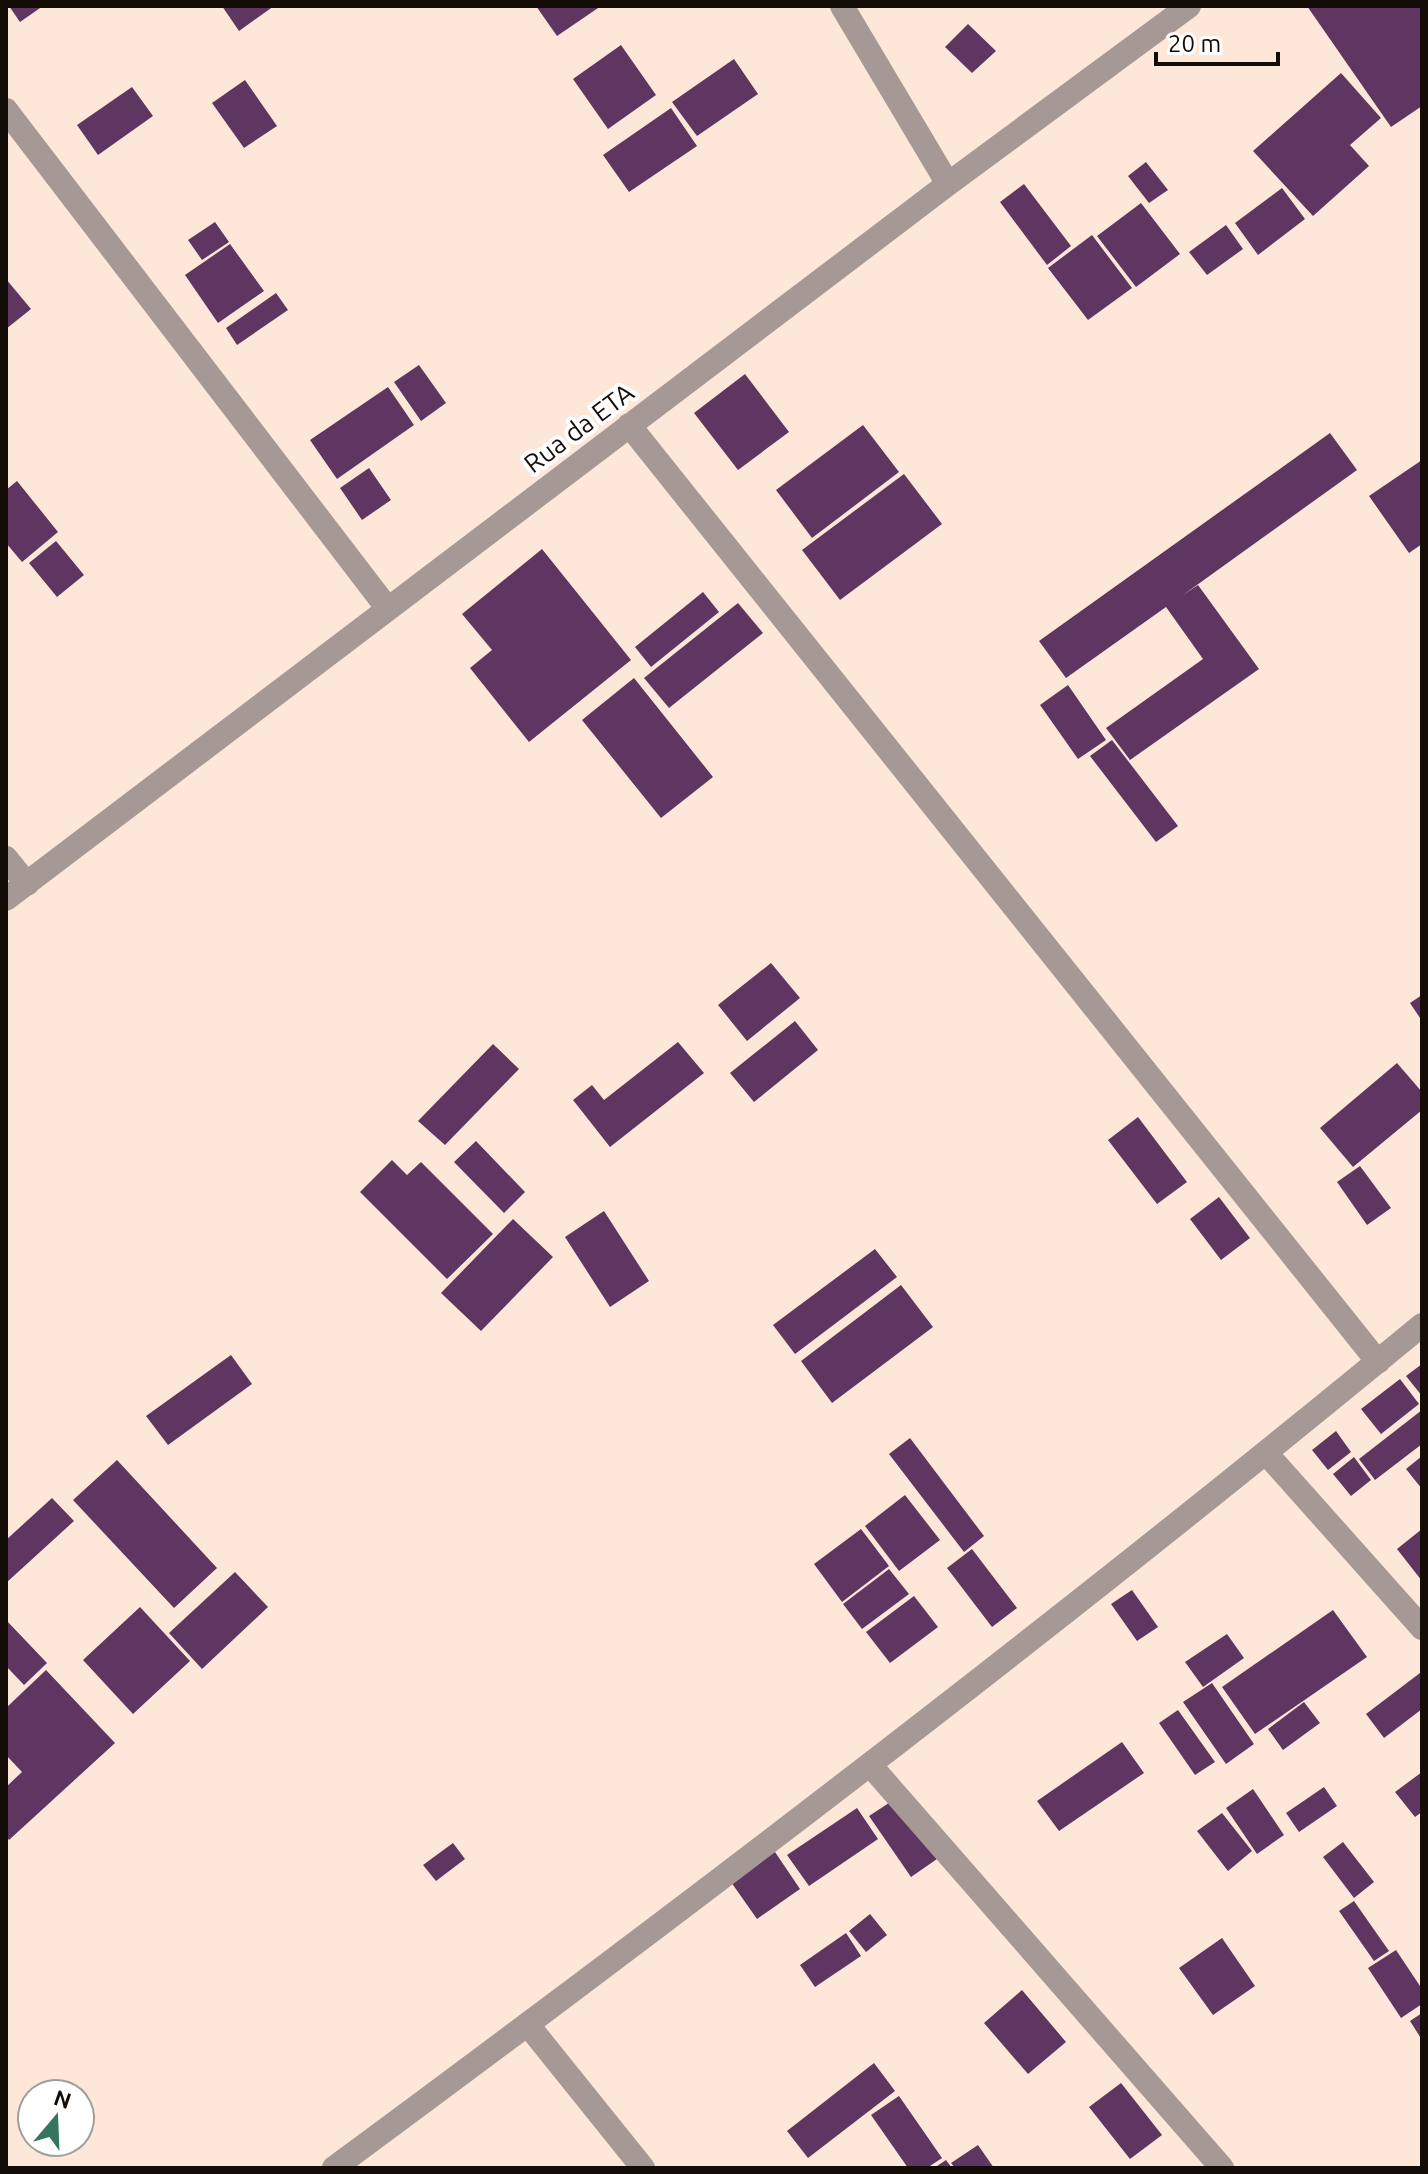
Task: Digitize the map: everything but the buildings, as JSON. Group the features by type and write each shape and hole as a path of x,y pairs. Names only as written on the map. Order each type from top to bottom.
{"street":[{"path":"842,6 948,184"},
{"name":"Rua da ETA","path":"6,899 948,184 1189,6"},
{"path":"6,110 388,609"},
{"path":"629,425 1378,1362"},
{"path":"6,858 27,884"},
{"path":"334,2168 871,1766 1266,1453 1422,1325"},
{"path":"1266,1453 1422,1628"},
{"path":"871,1766 1222,2168"},
{"path":"528,2025 643,2168"}]}
